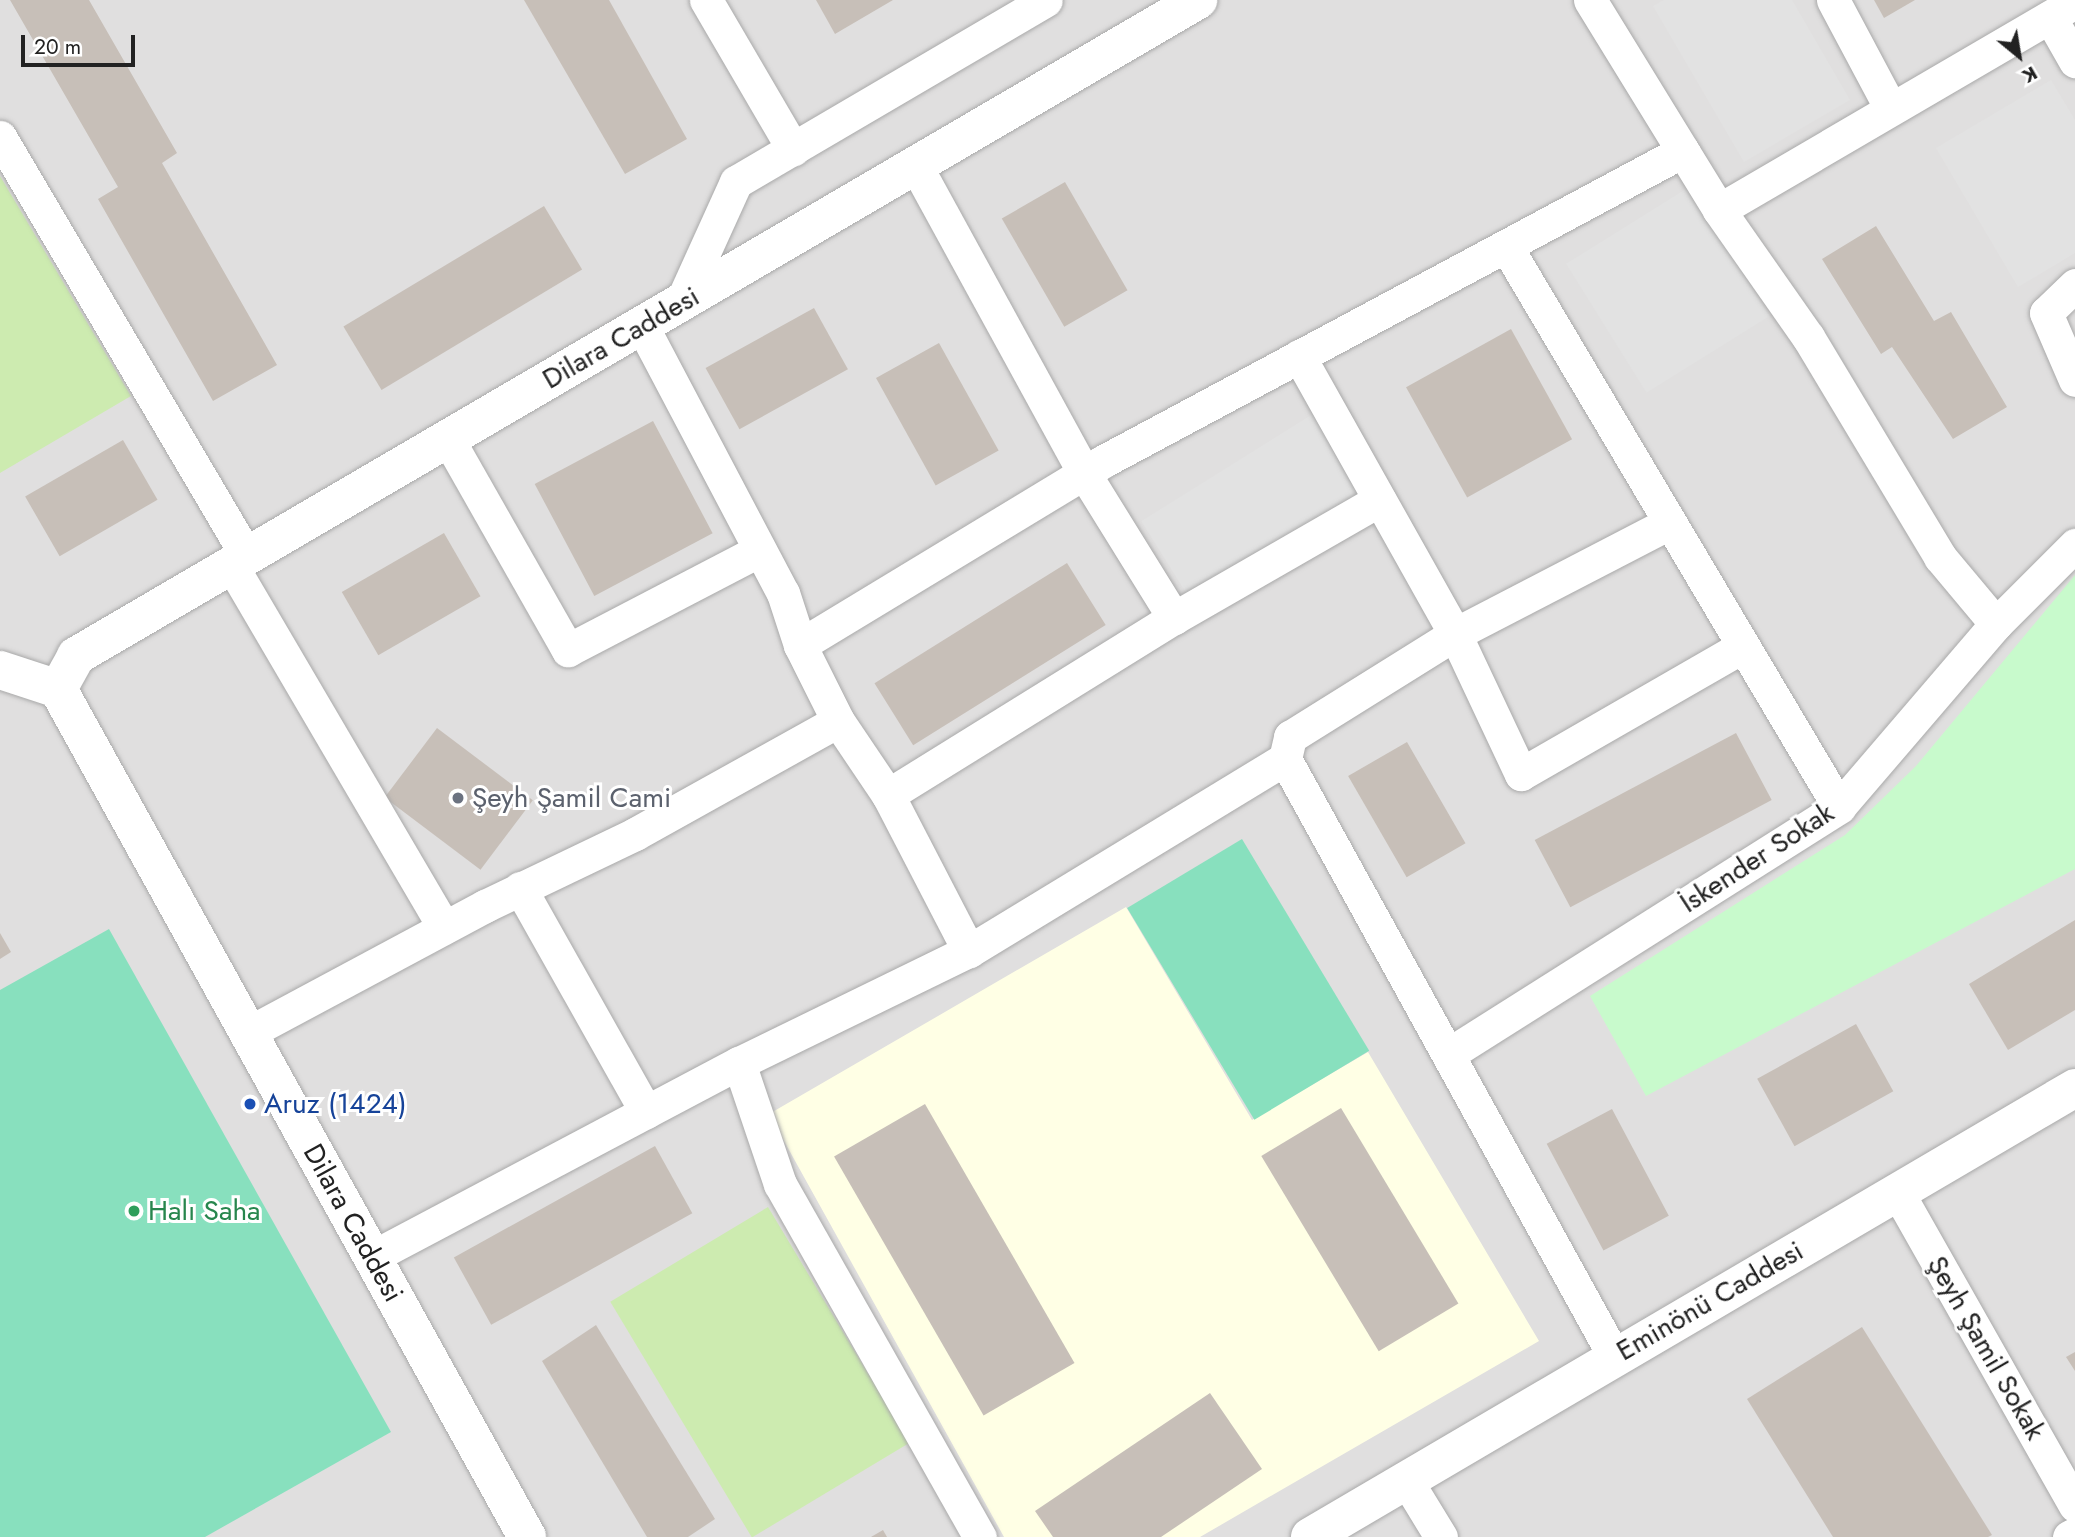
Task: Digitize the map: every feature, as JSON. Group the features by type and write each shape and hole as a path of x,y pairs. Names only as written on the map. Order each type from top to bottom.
{"street":[{"path":"706,0 793,149"},
{"path":"681,303 737,182 1046,0"},
{"name":"Dilara Caddesi","path":"527,1537 58,689 76,656 1198,0"},
{"path":"1590,0 1719,210 1808,337 1940,557 1996,624"},
{"path":"1833,0 1891,109"},
{"path":"1719,210 2063,10 2075,61"},
{"path":"0,137 444,927"},
{"path":"800,645 1084,473 1683,151"},
{"path":"916,166 1084,473 1174,618"},
{"path":"1506,246 1839,807"},
{"path":"2075,285 2046,313 2075,380"},
{"path":"642,326 760,550 800,645 838,721 888,795 969,951"},
{"path":"1299,356 1455,634 1521,774 1742,647"},
{"path":"448,439 568,650 760,550"},
{"path":"888,795 1174,618 1379,500"},
{"path":"1614,1356 1285,759 1290,737 1455,634 1669,523"},
{"name":"İskender Sokak","path":"1449,1054 1839,807 1996,624 2075,545"},
{"path":"0,670 58,689"},
{"path":"248,1033 444,927 635,834 838,721"},
{"path":"372,1258 739,1063 969,951 1285,759"},
{"path":"520,888 646,1112"},
{"path":"739,1063 780,1184 980,1537"},
{"name":"Eminönü Caddesi","path":"1344,1513 2075,1088"},
{"name":"Şeyh Şamil Sokak","path":"1897,1191 2075,1505"},
{"path":"1405,1478 1441,1537"},
{"path":"1282,1537 1344,1513"},
{"path":"1310,1537 1344,1513"},
{"path":"2069,1537 2075,1534"}],"shaded area":[{"path":"0,0 2075,0 2075,1537 0,1537"},
{"path":"1664,0 1792,0 1850,100 1744,162 1653,6"},
{"path":"2051,80 2075,120 2075,253 2018,287 1936,148"},
{"path":"1689,187 1770,316 1647,393 1566,264"},
{"path":"1316,412 1365,490 1190,599 1141,521"},
{"path":"1126,907 1252,1120 1368,1052 1539,1341 1200,1537 1004,1537 769,1114"}],"green space":[{"path":"0,176 131,396 0,473"},
{"path":"2075,575 2075,869 1646,1096 1590,996 1845,835 1916,766"},
{"path":"1242,839 1369,1051 1254,1120 1127,908"},
{"name":"Halı Saha","path":"109,929 391,1432 205,1537 0,1537 0,990"},
{"path":"768,1207 910,1443 752,1537 610,1302"}],"building":[{"path":"10,0 89,0 177,153 162,163 277,365 213,401 98,199 118,187"},
{"path":"524,0 609,0 687,139 625,174"},
{"path":"816,0 893,0 835,34"},
{"path":"1874,0 1915,0 1884,18"},
{"path":"1065,182 1128,290 1064,327 1002,218"},
{"path":"544,206 582,269 382,390 343,327"},
{"path":"1876,226 1934,321 1951,312 2007,407 1953,439 1892,347 1881,354 1822,259"},
{"path":"814,308 848,369 739,429 706,368"},
{"path":"1511,329 1572,439 1467,497 1406,387"},
{"path":"939,343 999,451 936,485 876,378"},
{"path":"653,421 713,533 594,596 535,484"},
{"path":"123,440 158,500 60,556 25,496"},
{"path":"444,533 480,596 378,655 342,592"},
{"path":"1067,563 1106,625 913,745 874,683"},
{"name":"Şeyh Şamil Cami","path":"437,728 533,800 480,870 385,797"},
{"path":"1736,733 1772,800 1570,907 1535,840"},
{"path":"1407,742 1466,843 1407,877 1348,776"},
{"path":"2075,920 2075,1010 2008,1050 1969,984"},
{"path":"0,933 11,952 0,959"},
{"path":"1856,1024 1893,1091 1794,1146 1757,1079"},
{"path":"925,1104 1074,1363 984,1415 834,1156"},
{"path":"1341,1108 1458,1303 1379,1351 1261,1156"},
{"path":"1612,1109 1669,1216 1603,1251 1547,1144"},
{"path":"655,1146 692,1213 491,1325 454,1258"},
{"path":"596,1325 715,1519 688,1537 647,1537 542,1361"},
{"path":"1862,1327 1992,1535 1833,1537 1747,1399"},
{"path":"2075,1352 2075,1371 2066,1357"},
{"path":"1210,1393 1262,1469 1161,1537 1053,1537 1035,1511"},
{"path":"883,1530 887,1537 871,1537"}],"place":[{"name":"Şeyh Şamil Cami","path":"458,798"},
{"name":"Aruz (1424)","path":"250,1104"},
{"name":"Halı Saha","path":"134,1211"}]}
